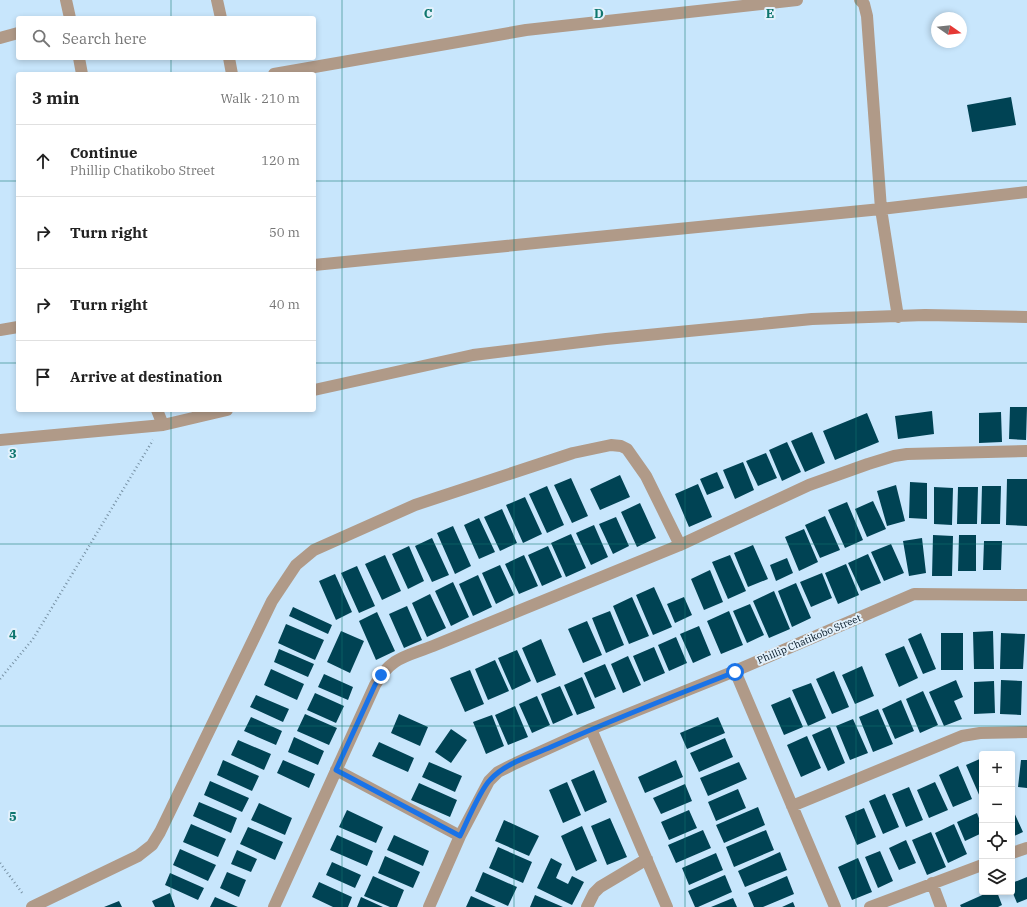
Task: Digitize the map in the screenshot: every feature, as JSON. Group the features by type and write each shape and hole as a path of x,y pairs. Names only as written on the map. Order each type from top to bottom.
{"street":[{"path":"66,0 70,16"},
{"path":"217,0 221,16"},
{"path":"285,72 526,30 797,0"},
{"path":"860,0 864,4 867,16 881,209 898,317"},
{"path":"0,38 16,34"},
{"path":"79,60 82,72"},
{"path":"229,60 232,72"},
{"path":"316,265 881,209 1027,192"},
{"path":"316,390 473,355 606,339 812,319 947,315 1027,317"},
{"path":"0,330 16,327"},
{"path":"158,412 163,425"},
{"path":"0,440 163,425 218,412"},
{"path":"32,906 138,856 152,845 175,801 272,601 296,565 314,550 415,505 573,453 611,445 621,446 627,449 646,476 680,545"},
{"path":"274,907 375,685 381,675 391,664 399,659 680,545 809,485 894,456 928,453 1027,451"},
{"name":"Phillip Chatikobo Street","path":"429,907 460,836 486,785 498,772 592,729 735,672 914,594 1027,594"},
{"path":"735,672 835,907"},
{"path":"592,729 667,907"},
{"path":"792,806 962,736 980,733 1027,732"},
{"path":"336,770 460,836"},
{"path":"1015,852 1027,848"},
{"path":"587,907 594,893 600,887 647,859"},
{"path":"870,907 979,866"},
{"path":"932,883 941,907"}],"path":[{"path":"0,679 32,639 163,425"},
{"path":"0,863 32,906"}],"building":[{"path":"1011,97 1016,125 972,132 967,105"},
{"path":"1010,407 1027,407 1026,440 1009,439"},
{"path":"932,411 934,434 898,439 895,416"},
{"path":"1001,412 1002,442 979,443 979,413"},
{"path":"867,413 879,442 835,460 823,431"},
{"path":"812,432 825,463 805,472 791,441"},
{"path":"787,442 801,472 782,481 769,450"},
{"path":"766,453 777,478 758,486 746,461"},
{"path":"743,462 754,490 735,499 723,470"},
{"path":"717,472 724,488 707,495 700,479"},
{"path":"620,475 630,497 600,510 590,489"},
{"path":"571,478 588,516 572,523 554,485"},
{"path":"1007,479 1027,479 1027,526 1006,525"},
{"path":"910,482 927,483 927,519 909,518"},
{"path":"698,484 712,517 689,527 675,494"},
{"path":"896,485 905,521 887,526 877,491"},
{"path":"547,486 564,525 547,533 529,494"},
{"path":"982,486 1001,486 1000,524 981,524"},
{"path":"934,487 953,488 952,525 934,524"},
{"path":"958,487 978,487 977,524 957,524"},
{"path":"525,497 542,534 523,543 506,505"},
{"path":"873,501 886,529 867,537 855,509"},
{"path":"847,502 863,540 845,548 828,510"},
{"path":"640,503 656,538 637,547 621,512"},
{"path":"502,509 517,543 500,551 484,517"},
{"path":"825,516 840,550 820,558 805,525"},
{"path":"616,517 629,546 613,554 599,524"},
{"path":"479,518 495,552 479,559 464,525"},
{"path":"594,525 608,557 591,565 576,533"},
{"path":"453,526 471,566 455,574 437,533"},
{"path":"804,529 818,562 799,571 785,537"},
{"path":"571,534 586,568 566,577 551,543"},
{"path":"933,535 953,536 952,576 932,576"},
{"path":"959,535 976,535 976,571 958,571"},
{"path":"432,538 449,575 432,582 415,546"},
{"path":"922,538 926,573 909,576 903,541"},
{"path":"984,541 1002,541 1001,570 983,570"},
{"path":"891,544 904,573 884,581 871,552"},
{"path":"753,545 768,579 748,587 734,553"},
{"path":"409,546 424,581 408,589 392,554"},
{"path":"548,546 562,577 542,586 528,555"},
{"path":"868,554 881,583 861,591 848,563"},
{"path":"385,555 401,591 382,600 365,564"},
{"path":"524,555 538,586 519,594 505,564"},
{"path":"730,555 746,591 728,599 712,562"},
{"path":"787,558 793,573 776,581 770,565"},
{"path":"846,564 859,595 838,604 825,573"},
{"path":"500,565 514,595 496,604 482,573"},
{"path":"357,566 375,606 359,613 341,573"},
{"path":"710,570 723,602 704,610 691,579"},
{"path":"822,573 832,598 811,607 800,582"},
{"path":"335,574 352,612 336,620 319,581"},
{"path":"478,575 492,607 473,616 459,584"},
{"path":"453,582 469,617 451,626 435,591"},
{"path":"796,583 811,618 792,627 778,591"},
{"path":"654,587 672,627 653,635 636,595"},
{"path":"774,591 790,629 769,638 753,601"},
{"path":"430,594 446,628 427,637 412,603"},
{"path":"632,597 649,636 629,644 613,606"},
{"path":"684,597 692,615 675,623 667,604"},
{"path":"750,604 764,635 747,643 733,611"},
{"path":"407,606 422,640 404,648 389,614"},
{"path":"293,607 332,625 328,634 289,616"},
{"path":"610,611 624,645 606,653 592,618"},
{"path":"729,611 743,645 721,654 707,621"},
{"path":"377,612 395,651 376,660 359,621"},
{"path":"587,621 602,655 583,663 568,629"},
{"path":"286,624 324,640 315,660 278,643"},
{"path":"699,626 711,655 693,663 680,634"},
{"path":"341,631 364,641 350,673 327,662"},
{"path":"993,631 994,669 974,669 973,632"},
{"path":"921,633 936,669 923,674 908,639"},
{"path":"941,633 963,633 963,670 941,670"},
{"path":"1001,633 1025,634 1023,669 1000,669"},
{"path":"676,637 687,663 669,671 658,645"},
{"path":"541,639 556,675 537,683 522,648"},
{"path":"904,646 918,678 899,687 885,654"},
{"path":"654,647 665,673 644,682 633,656"},
{"path":"279,649 314,664 308,677 274,662"},
{"path":"517,650 531,681 512,690 498,658"},
{"path":"628,656 641,685 623,693 611,664"},
{"path":"495,660 509,691 488,700 475,669"},
{"path":"605,664 616,689 595,698 584,673"},
{"path":"862,666 874,696 855,704 842,675"},
{"path":"271,669 304,684 297,700 264,685"},
{"path":"470,670 484,704 465,712 450,678"},
{"path":"834,671 849,707 832,714 816,679"},
{"path":"324,674 353,687 348,700 318,687"},
{"path":"582,677 595,708 577,715 564,685"},
{"path":"956,680 963,697 954,701 962,719 944,726 929,692"},
{"path":"1001,680 1022,681 1021,715 1000,714"},
{"path":"994,681 995,713 974,714 974,682"},
{"path":"811,683 826,718 808,726 792,690"},
{"path":"560,686 573,715 553,724 541,694"},
{"path":"923,691 938,725 920,733 906,699"},
{"path":"315,693 344,706 336,723 307,710"},
{"path":"256,695 289,709 283,722 250,707"},
{"path":"537,696 550,725 532,733 519,704"},
{"path":"790,697 803,727 784,735 771,705"},
{"path":"901,700 914,731 895,739 882,709"},
{"path":"515,706 528,737 508,745 495,715"},
{"path":"878,709 893,744 873,752 859,717"},
{"path":"305,714 337,728 329,745 297,731"},
{"path":"399,714 428,727 420,746 391,733"},
{"path":"492,715 504,746 486,754 473,722"},
{"path":"251,717 282,731 276,745 244,731"},
{"path":"718,717 725,733 687,749 680,733"},
{"path":"853,719 868,753 850,760 836,726"},
{"path":"830,727 845,763 828,771 812,735"},
{"path":"451,729 467,740 451,763 435,752"},
{"path":"807,736 821,768 801,777 787,745"},
{"path":"294,737 324,751 318,765 288,752"},
{"path":"725,738 733,757 699,772 690,753"},
{"path":"238,740 271,754 264,770 231,755"},
{"path":"379,742 414,758 408,772 372,756"},
{"path":"979,759 979,795 966,765"},
{"path":"223,760 259,776 252,791 217,775"},
{"path":"283,760 315,774 309,788 277,773"},
{"path":"676,760 683,777 645,793 638,777"},
{"path":"1021,760 1027,760 1027,788 1018,787"},
{"path":"429,762 462,776 455,792 422,777"},
{"path":"739,762 747,779 708,796 700,778"},
{"path":"958,766 972,799 953,807 939,775"},
{"path":"594,770 607,802 585,812 571,780"},
{"path":"210,781 249,798 242,812 204,795"},
{"path":"567,782 581,815 563,823 549,790"},
{"path":"935,782 948,810 929,818 917,790"},
{"path":"419,783 457,800 450,817 411,800"},
{"path":"685,784 692,801 661,814 653,798"},
{"path":"909,787 923,820 906,827 892,794"},
{"path":"738,789 746,808 716,821 708,802"},
{"path":"885,794 899,827 883,834 869,801"},
{"path":"199,802 237,818 231,833 193,816"},
{"path":"259,803 292,818 285,835 251,820"},
{"path":"758,807 765,825 724,843 716,825"},
{"path":"864,808 876,837 857,845 845,816"},
{"path":"347,810 383,827 376,843 339,827"},
{"path":"689,810 697,828 669,840 661,822"},
{"path":"977,813 979,818 979,834 965,841 957,822"},
{"path":"1015,815 1023,832 1015,836"},
{"path":"610,818 627,857 607,865 591,826"},
{"path":"504,820 539,836 529,856 495,841"},
{"path":"191,824 226,839 218,857 183,842"},
{"path":"954,824 967,854 948,863 935,833"},
{"path":"582,826 597,861 576,871 561,836"},
{"path":"248,827 283,842 275,860 240,844"},
{"path":"703,830 711,848 676,863 668,845"},
{"path":"766,830 774,850 734,867 726,847"},
{"path":"931,832 946,867 927,875 912,840"},
{"path":"337,835 373,851 367,866 330,850"},
{"path":"394,835 429,851 423,866 387,850"},
{"path":"906,840 916,863 899,870 889,848"},
{"path":"498,847 532,862 523,883 489,868"},
{"path":"180,849 216,865 208,881 173,865"},
{"path":"237,850 257,859 251,872 231,864"},
{"path":"880,851 893,881 878,888 865,857"},
{"path":"780,852 787,870 745,887 738,871"},
{"path":"716,853 723,870 689,885 682,868"},
{"path":"385,856 420,872 413,888 378,873"},
{"path":"551,858 562,864 556,878 568,884 572,876 584,882 572,905 537,888"},
{"path":"858,858 872,892 852,900 838,867"},
{"path":"332,862 361,875 355,888 326,875"},
{"path":"227,872 246,880 239,897 220,888"},
{"path":"483,872 517,887 508,906 475,891"},
{"path":"170,873 204,888 198,900 165,885"},
{"path":"725,875 732,892 695,907 688,891"},
{"path":"373,876 404,890 397,907 390,907 364,896"},
{"path":"787,876 794,894 763,907 754,907 748,893"},
{"path":"1027,877 1027,899 1017,903 1014,895 1015,895 1015,882"},
{"path":"319,882 352,897 348,907 333,907 312,897"},
{"path":"170,893 175,907 155,907 152,901"},
{"path":"535,895 563,907 530,907"},
{"path":"982,895 998,895 1002,905 998,907 961,907 960,905"},
{"path":"471,896 496,907 466,907"},
{"path":"215,897 238,907 210,907"},
{"path":"361,897 383,907 357,907"},
{"path":"733,898 737,907 711,907"},
{"path":"119,901 122,907 104,907"},
{"path":"793,902 795,907 782,907"}],"route":[{"path":"381,675 336,770 460,836 483,790 498,772 592,729 735,672"}]}
